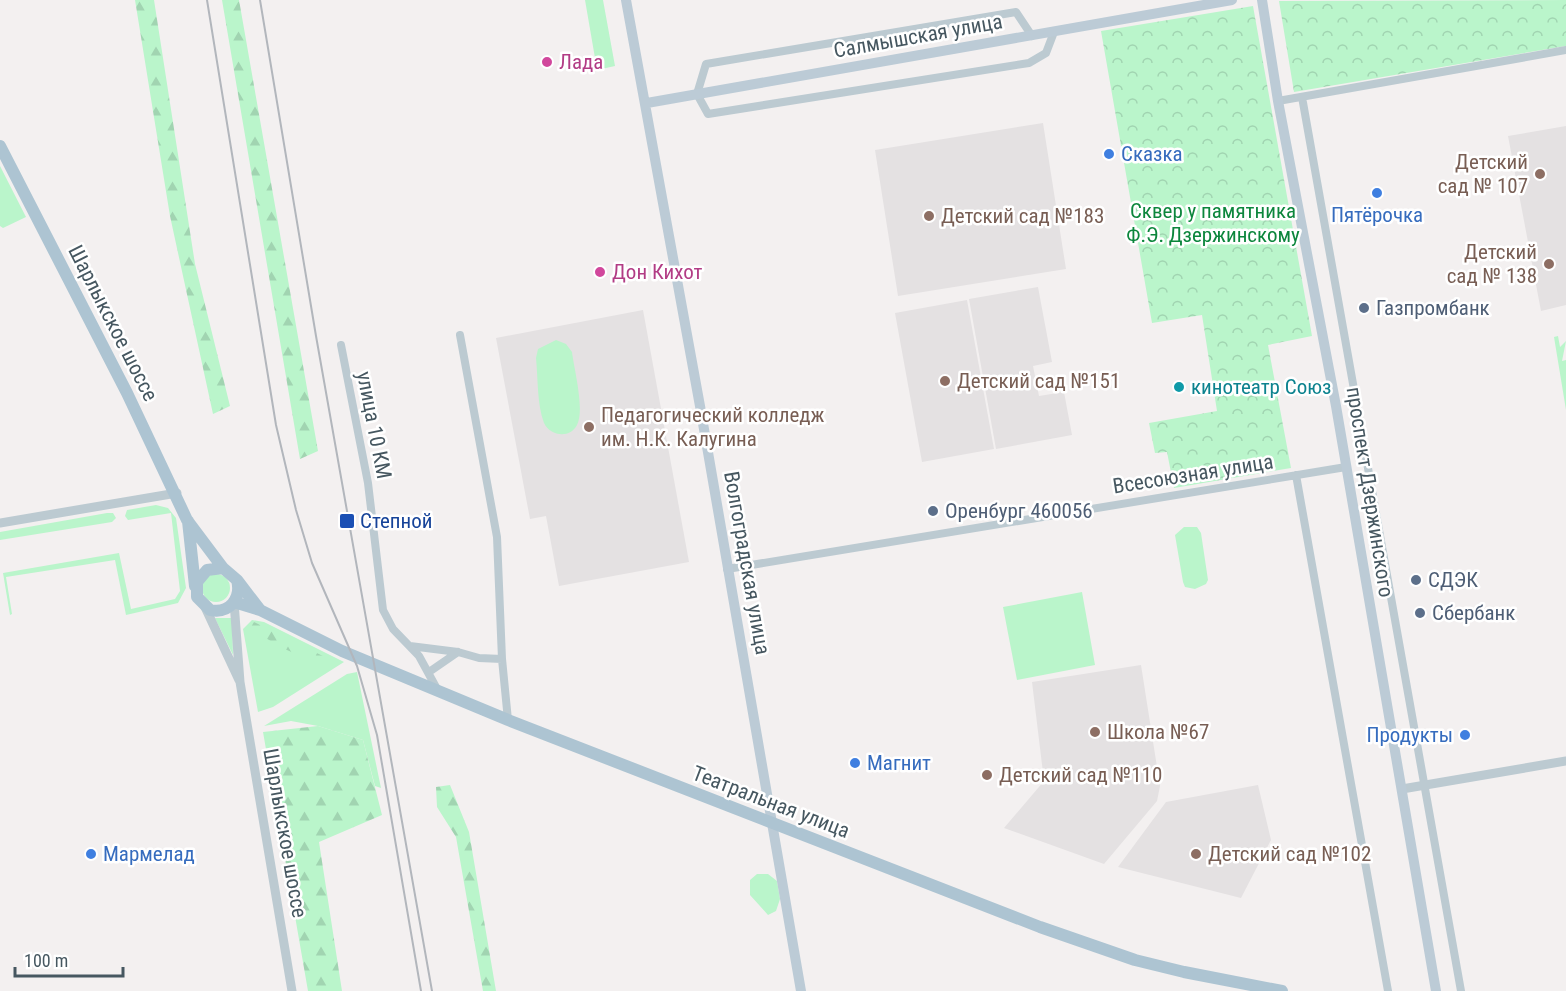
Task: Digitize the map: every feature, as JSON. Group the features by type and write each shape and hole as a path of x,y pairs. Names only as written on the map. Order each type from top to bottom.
{"main road":[{"name":"Волгоградская улица","path":"626,0 801,991"},
{"name":"Салмышская улица","path":"646,103 1232,0"},
{"name":"проспект Дзержинского","path":"1262,0 1278,101 1346,467 1436,991"},
{"name":"Шарлыкское шоссе","path":"0,146 177,493 188,520 223,568"},
{"name":"Шарлыкское шоссе","path":"188,520 195,586"},
{"path":"223,568 237,580 238,592 234,602 220,610 205,607 197,597 195,586 198,578 207,570 223,568"},
{"name":"Театральная улица","path":"237,580 260,610"},
{"name":"Театральная улица","path":"234,602 260,610 342,651 508,720 1087,944 1184,972 1282,991"}],"street":[{"path":"1032,36 1016,12 706,64 697,94 708,114 1029,63 1046,53 1054,32"},
{"path":"1278,101 1566,50"},
{"path":"1302,97 1387,561 1422,784 1461,991"},
{"path":"460,335 497,537 502,659 508,720"},
{"name":"улица 10 КМ","path":"341,345 368,483 383,610 393,629 410,646 429,672 437,689"},
{"name":"Всесоюзная улица","path":"728,569 1346,467"},
{"path":"1296,475 1388,991"},
{"path":"0,523 177,493"},
{"name":"Шарлыкское шоссе","path":"234,602 240,682 292,991"},
{"name":"Шарлыкское шоссе","path":"205,607 240,682"},
{"path":"410,646 458,652 478,658 502,659"},
{"path":"429,672 458,652"},
{"path":"1402,789 1566,761"}],"shaded area":[{"path":"1043,123 1066,269 898,296 875,150"},
{"path":"1566,126 1566,305 1541,311 1508,136"},
{"path":"1038,287 1052,362 1033,366 1039,396 1064,392 1072,435 996,449 969,299"},
{"name":"Детский сад №151","path":"967,300 994,449 922,462 895,313"},
{"name":"Педагогический колледж им. Н.К. Калугина","path":"643,310 689,562 559,586 546,516 530,519 496,338"},
{"name":"Школа №67","path":"1141,665 1160,786 1157,801 1104,864 1004,828 1044,781 1032,682"},
{"name":"Детский сад №102","path":"1258,785 1271,840 1241,898 1118,867 1166,802"}],"green space":[{"path":"135,0 154,0 195,264 230,406 213,414 170,216"},
{"path":"222,0 239,0 318,451 300,459"},
{"path":"585,0 603,0 615,66 597,70 590,65 589,60 595,58"},
{"path":"1566,0 1566,46 1294,92 1279,1"},
{"name":"Сквер у памятника Ф.Э. Дзержинскому","path":"1253,6 1312,336 1268,345 1291,468 1174,488 1167,452 1155,453 1149,423 1217,411 1202,315 1152,323 1101,31"},
{"path":"0,166 26,217 3,228 0,226"},
{"path":"1558,336 1560,347 1566,341 1562,361 1566,360 1566,410 1554,337"},
{"path":"556,340 566,344 572,352 580,410 577,425 565,434 555,433 547,427 539,400 536,358 538,349"},
{"path":"156,505 168,508 176,518 186,588 178,603 126,615 115,560 6,577 12,614 10,615 3,573 119,553 131,609 175,599 180,591 171,513 128,520 125,516 127,510"},
{"path":"113,513 116,518 112,522 0,540 0,532"},
{"path":"1184,527 1197,527 1201,533 1208,580 1206,584 1195,589 1185,587 1183,582 1175,535"},
{"path":"216,574 226,578 230,588 226,598 216,602 206,598 202,588 206,578"},
{"path":"1082,592 1095,665 1017,680 1003,607"},
{"path":"215,618 232,618 233,655"},
{"path":"252,620 264,622 344,662 273,707 258,712 243,629"},
{"path":"254,622 335,662 312,659 290,652 251,627"},
{"path":"357,672 381,788 375,786 363,740 318,726 291,721 264,726 347,674"},
{"path":"318,726 363,740 382,815 319,842 342,991 308,991 263,732"},
{"path":"450,785 469,832 496,991 483,991 456,837 437,807 436,787"},
{"path":"757,874 768,874 777,881 780,899 776,911 768,915 750,895 750,880"}],"railway":[{"path":"207,0 276,425 296,510 312,563 357,666 377,735 421,991"},
{"path":"260,0 316,336 432,991"}],"place":[{"name":"Лада","path":"547,62"},
{"name":"Сказка","path":"1109,154"},
{"name":"Детский сад № 107","path":"1540,174"},
{"name":"Пятёрочка","path":"1377,193"},
{"name":"Детский сад №183","path":"929,216"},
{"name":"Детский сад № 138","path":"1549,264"},
{"name":"Дон Кихот","path":"600,272"},
{"name":"Газпромбанк","path":"1364,308"},
{"name":"Детский сад №151","path":"945,381"},
{"name":"кинотеатр Союз","path":"1179,387"},
{"name":"Педагогический колледж им. Н.К. Калугина","path":"589,427"},
{"name":"Оренбург 460056","path":"933,511"},
{"name":"Степной","path":"347,521"},
{"name":"СДЭК","path":"1416,580"},
{"name":"Сбербанк","path":"1420,613"},
{"name":"Школа №67","path":"1095,732"},
{"name":"Продукты","path":"1465,735"},
{"name":"Магнит","path":"855,763"},
{"name":"Детский сад №110","path":"987,775"},
{"name":"Мармелад","path":"91,854"},
{"name":"Детский сад №102","path":"1196,854"}]}
